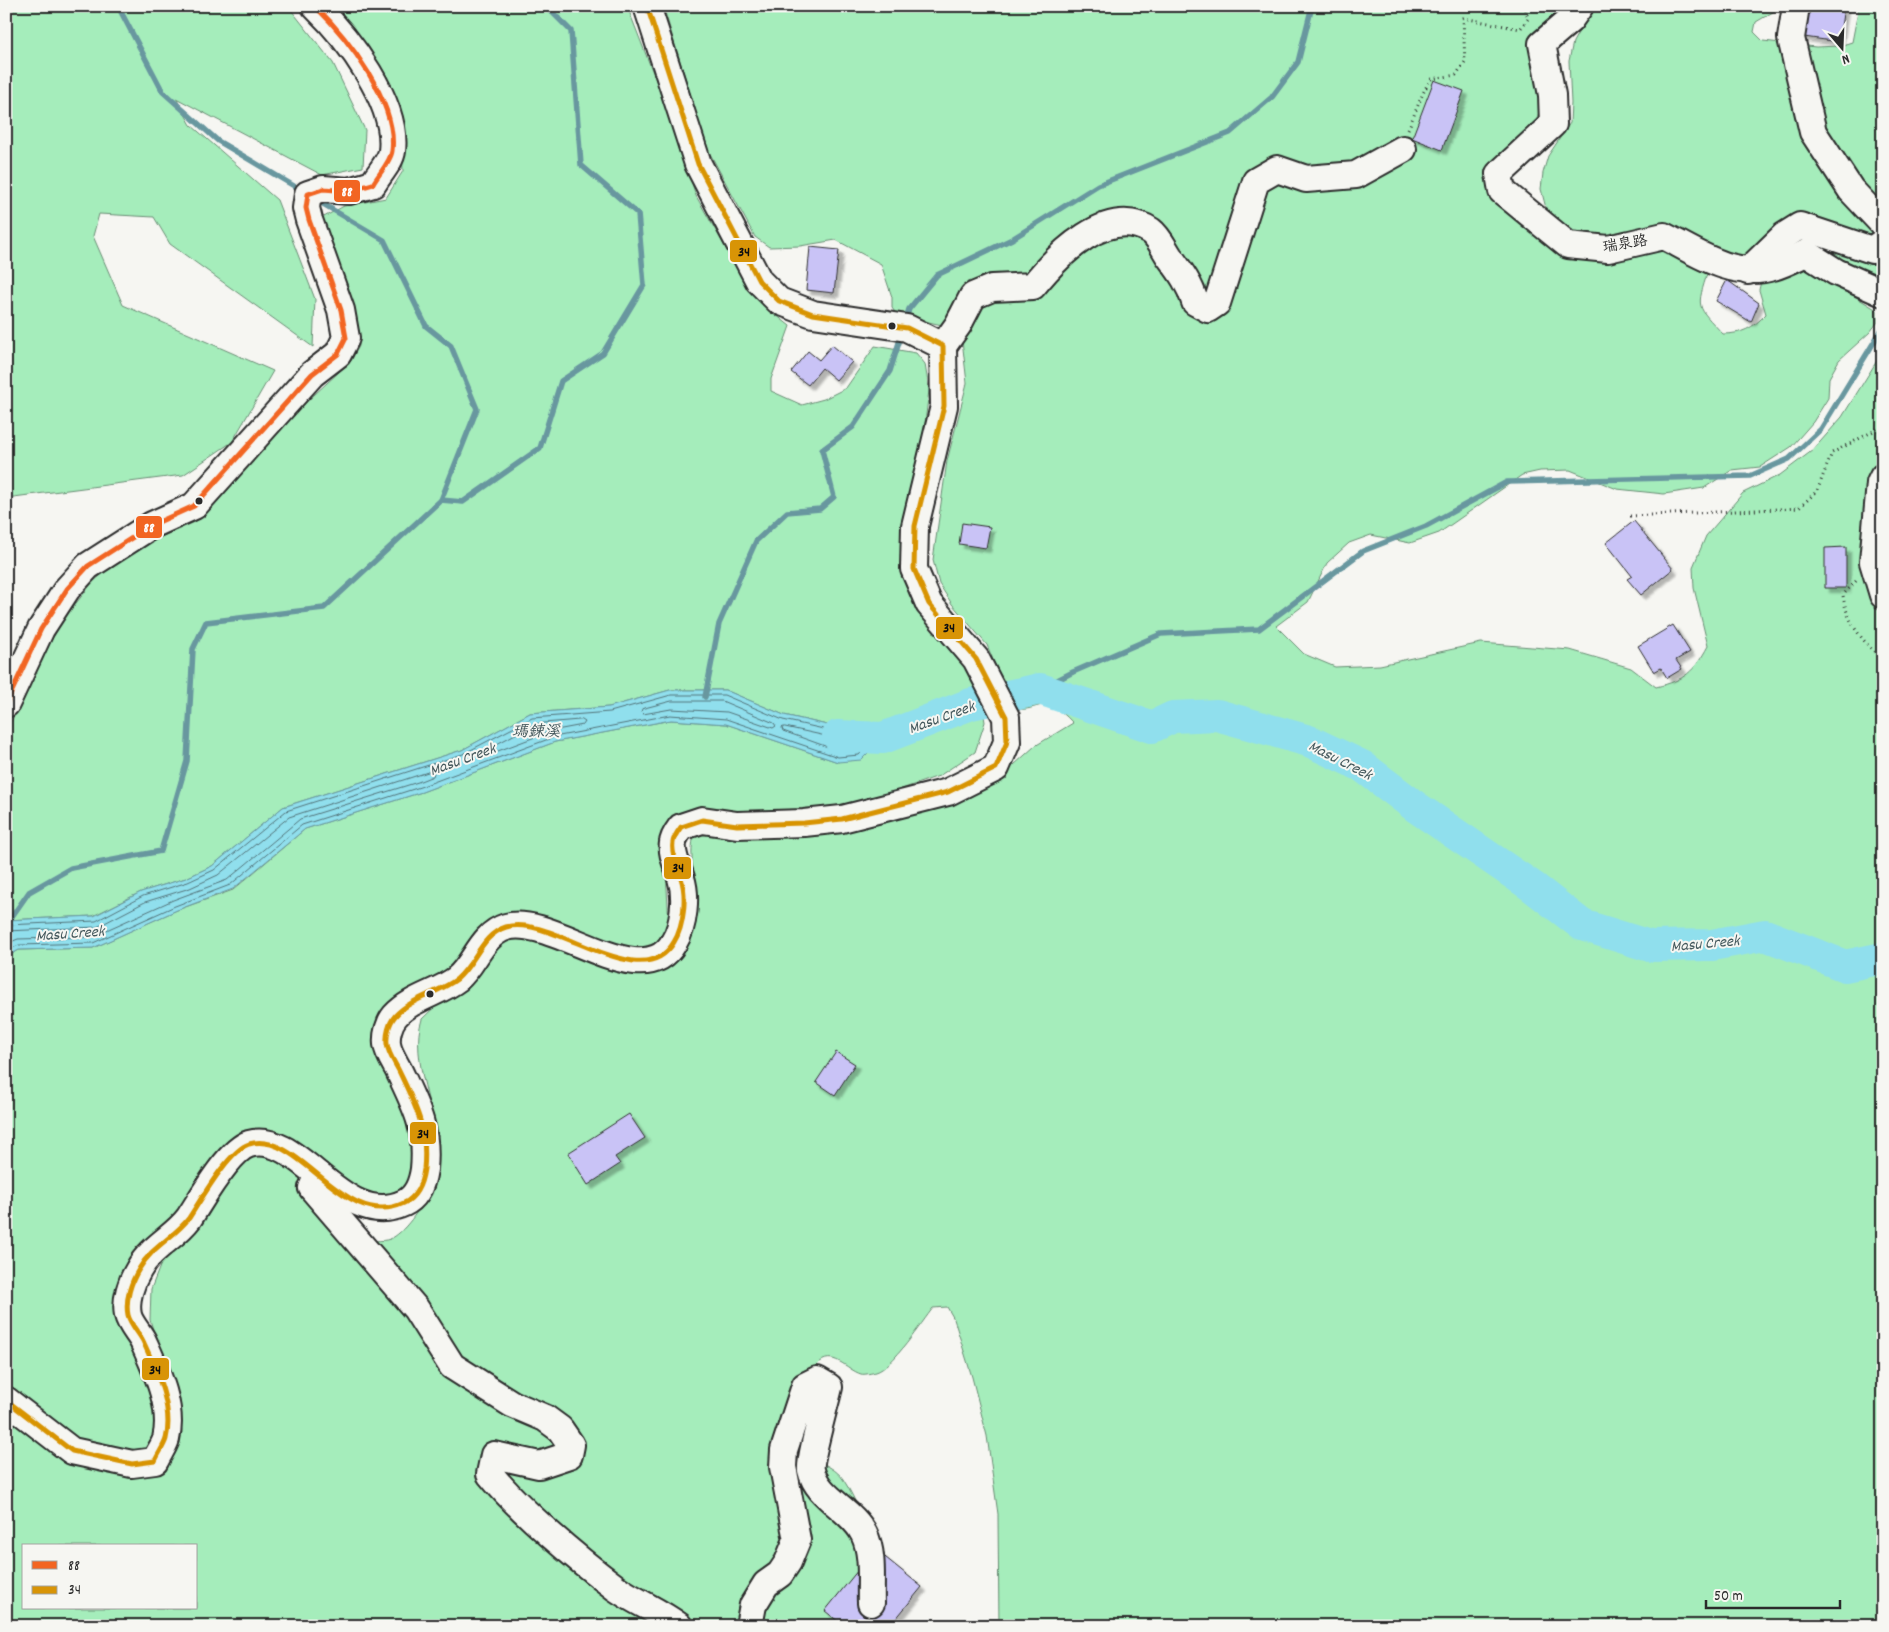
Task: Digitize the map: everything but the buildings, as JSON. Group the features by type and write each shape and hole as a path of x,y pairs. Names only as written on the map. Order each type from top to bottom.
{"street":[{"path":"6,704 41,629 68,589 88,566 152,525 194,506 312,374 338,354 346,338 341,310 309,220 306,208 308,194 323,189 349,191 373,184 392,153 390,115 370,76 327,18 315,6"},
{"path":"647,6 698,164 759,281 779,301 813,314 899,326 943,346"},
{"name":"瑞泉路","path":"1580,6 1570,20 1542,44 1552,94 1553,124 1499,174 1502,191 1568,245 1608,249 1664,236 1713,262 1748,271 1773,268 1806,253 1836,272 1883,293"},
{"path":"1796,6 1791,38 1813,132 1851,190 1883,224"},
{"path":"6,1400 72,1451 132,1464 154,1460 166,1440 167,1406 159,1378 142,1337 128,1317 128,1293 139,1268 160,1243 187,1220 222,1167 248,1144 268,1143 295,1157 362,1206 386,1209 406,1202 418,1191 423,1177 426,1153 423,1122 387,1046 387,1032 394,1017 408,1006 458,978 487,938 507,927 528,926 578,942 602,954 643,962 661,956 674,943 684,905 683,881 672,842 681,827 702,820 737,825 804,823 842,819 948,792 996,768 1007,742 1006,717 976,659 929,604 914,569 915,526 944,406 943,346 958,325 973,296 992,288 1033,286 1068,247 1106,226 1129,222 1152,231 1190,286 1195,302 1208,309 1218,302 1256,181 1277,169 1306,179 1356,175 1403,149"},
{"path":"1748,271 1784,236 1800,226 1872,250 1883,242"},
{"path":"1882,480 1873,562 1883,595"},
{"path":"318,1175 312,1188 416,1309 452,1366 512,1404 545,1418 560,1430 571,1445 569,1454 539,1465 508,1456 494,1455 490,1474 529,1514 617,1588 679,1626"},
{"path":"748,1626 754,1605 766,1584 780,1574 788,1562 796,1540 782,1467 784,1450 805,1386 817,1380 829,1387 811,1469 819,1487 852,1517 864,1535 869,1554 871,1603"}],"path":[{"path":"1403,149 1405,134 1419,108 1422,92 1431,79 1456,75 1466,62 1463,18 1520,29 1528,19 1525,6"},
{"path":"1630,516 1799,508 1817,491 1832,453 1883,426"},
{"path":"1873,562 1843,595 1846,612 1855,632 1883,661"}],"green space":[{"path":"6,6 288,6 333,63 365,130 363,167 322,175 176,98 191,125 277,200 315,299 313,347 170,244 154,217 99,214 93,236 123,305 273,371 232,442 183,475 6,498"},
{"path":"330,6 627,6 673,124 696,196 740,273 771,311 790,326 771,379 771,391 802,405 824,399 846,388 875,346 916,353 925,364 929,390 907,571 978,679 985,722 975,752 939,776 870,800 802,811 746,812 712,809 669,820 664,838 669,924 659,942 639,948 603,943 535,917 465,951 448,971 388,1009 416,1138 413,1172 406,1190 388,1196 369,1197 271,1132 179,1212 121,1281 149,1369 157,1422 151,1445 139,1452 123,1454 69,1437 6,1387 6,957 19,950 93,948 177,910 233,890 305,829 422,792 555,742 671,720 726,724 838,762 883,738 784,715 725,690 670,690 609,707 530,713 462,750 283,807 212,866 186,878 141,892 93,916 6,920 6,732 60,623 93,582 129,551 195,522 216,503 290,417 351,361 359,346 357,331 325,234 322,218 344,206 386,198 403,171 401,136"},
{"path":"663,6 1568,6 1537,119 1495,165 1567,253 1664,243 1708,271 1701,293 1701,306 1703,311 1723,334 1736,333 1747,329 1766,314 1759,290 1761,281 1807,267 1877,310 1877,323 1870,332 1839,360 1829,378 1828,398 1813,422 1791,447 1760,467 1732,470 1704,488 1664,494 1617,489 1570,470 1540,471 1522,475 1439,533 1410,543 1371,535 1349,543 1327,563 1308,602 1276,626 1304,654 1335,667 1380,665 1481,643 1570,650 1631,668 1656,687 1682,678 1693,669 1708,646 1694,588 1693,567 1706,536 1743,493 1780,475 1813,450 1842,417 1883,351 1883,1626 999,1626 998,1514 987,1436 972,1377 954,1319 947,1307 933,1308 898,1354 883,1369 876,1372 861,1374 834,1359 823,1360 817,1365 809,1379 797,1420 796,1429 800,1445 811,1456 838,1473 853,1496 867,1531 890,1626 6,1626 6,1410 147,1473 173,1392 150,1320 151,1289 164,1256 214,1203 242,1162 263,1152 276,1156 331,1200 360,1241 387,1240 401,1232 424,1200 438,1160 436,1138 419,1051 422,1019 505,939 522,936 636,973 662,970 677,960 684,943 693,885 692,848 696,830 994,783 1035,746 1073,723 1053,707 1046,705 1028,709 1012,707 987,645 952,604 939,584 933,560 947,461 967,383 962,340 942,325 897,315 892,308 892,297 881,264 836,240 800,246 769,247 755,237 707,148"},
{"path":"1593,6 1783,6 1756,22 1754,32 1763,41 1816,47 1839,46 1852,42 1859,6 1883,6 1883,282 1860,271 1740,259 1621,240 1575,237 1547,212 1541,189 1543,173 1548,156 1570,123 1569,61 1573,42"}],"water":[{"name":"瑪鋉溪","path":"670,690 725,690 784,715 883,738 861,760 838,762 726,724 671,720 555,742 422,792 305,829 233,889 177,910 93,948 19,950 6,957 6,920 94,916 141,892 186,878 212,866 283,807 462,750 530,713 609,707"}],"waterway":[{"path":"115,6 120,10 163,92 218,141 294,186"},
{"path":"6,925 29,892 71,868 161,851 187,761 193,649 206,622 324,608 441,500 463,502 540,448 561,381 603,353 644,285 638,214 581,165 571,31 546,6"},
{"path":"905,322 909,309 937,275 1012,239 1098,185 1230,133 1272,97 1298,62 1312,6"},
{"path":"323,204 384,240 426,326 451,346 477,409 441,500"},
{"path":"1040,689 1073,672 1161,634 1259,629 1363,551 1426,526 1507,482 1750,476 1789,459 1821,429 1882,329"},
{"path":"705,697 719,624 756,541 787,512 820,509 834,497 822,450 853,427 890,371 902,333"},
{"name":"Masu Creek","path":"838,736 883,738 971,704 1040,689 1152,727 1173,717 1217,715 1309,741 1362,766 1416,807 1533,887 1582,925 1650,946 1712,945 1765,935 1845,966 1883,958"}],"transit line":[{"name":"88","path":"6,704 41,629 67,589 88,566 152,525 194,506 312,374 338,354 346,338 341,310 309,220 306,208 308,194 323,189 349,191 373,184 391,155 392,132 379,92 368,72 342,35 315,6"},
{"name":"34","path":"6,1400 72,1451 132,1464 155,1461 166,1439 168,1427 166,1402 158,1376 143,1341 131,1322 127,1309 129,1291 144,1261 183,1225 232,1156 249,1144 268,1143 286,1151 342,1193 361,1204 382,1208 409,1200 418,1189 423,1174 424,1141 415,1107 389,1051 387,1044 388,1029 395,1016 402,1010 457,979 490,936 506,927 525,926 547,931 619,958 641,961 659,957 674,942 684,911 683,885 673,847 674,839 681,827 702,820 737,825 804,823 842,819 948,792 996,768 1007,742 1006,717 976,659 929,604 914,569 915,526 944,406 943,346 907,328 813,314 779,301 759,281 698,164 647,6"}]}
